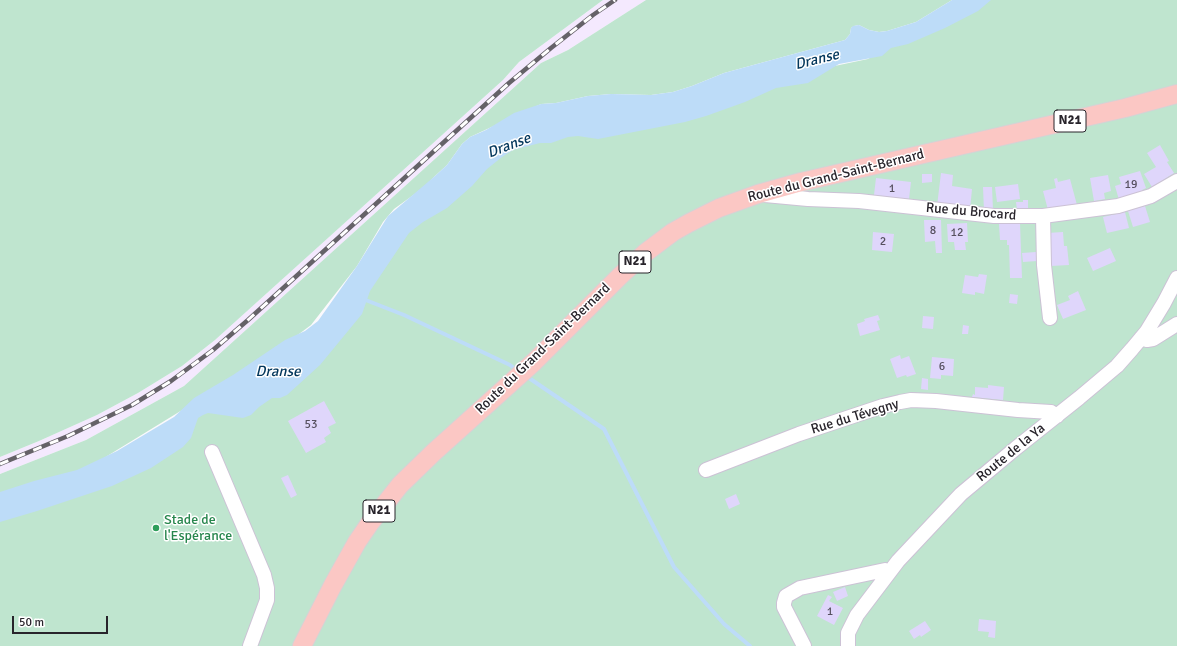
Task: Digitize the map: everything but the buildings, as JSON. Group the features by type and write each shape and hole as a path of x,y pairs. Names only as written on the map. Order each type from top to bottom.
{"main road":[{"name":"Route du Grand-Saint-Bernard","path":"302,646 345,563 370,523 400,484 534,362 620,276 659,242 689,223 719,208 758,194 828,176 1125,108 1177,94"}],"street":[{"name":"Rue du Brocard","path":"758,194 808,199 859,201 994,216 1043,216 1118,206 1151,196 1177,181"},
{"path":"1043,216 1044,266 1050,318"},
{"name":"Route de la Ya","path":"848,640 857,615 889,572 961,494 1117,366 1141,338 1164,303 1177,278"},
{"path":"1141,338 1147,340 1153,338 1177,324"},
{"name":"Rue du Tévegny","path":"706,470 799,434 880,407 911,400 1051,412 1057,416"},
{"path":"212,452 264,575 267,588 266,600 250,646"},
{"path":"804,646 784,607 786,596 800,588 885,570 889,572"}],"shaded area":[{"path":"603,0 646,0 568,50 541,63 184,386 86,440 0,474 0,457 97,415 138,393 182,366 215,340 503,80 519,62"}],"green space":[{"path":"0,0 603,0 519,62 503,80 215,340 182,366 138,393 97,415 0,457"},
{"path":"646,0 952,0 916,22 879,32 869,30 859,25 854,26 851,28 850,34 845,40 724,73 673,92 651,95 611,94 588,96 556,103 541,104 470,137 462,144 447,165 423,188 394,209 383,222 357,266 311,325 267,358 86,469 0,495 0,474 86,440 184,386 541,63 568,50"},
{"path":"960,0 1177,0 1177,646 0,646 0,507 103,478 210,405 299,359 471,159 586,118 868,59"}],"water":[{"name":"Dranse","path":"952,0 991,0 978,11 945,28 908,44 891,48 882,56 839,64 808,83 776,88 745,102 706,116 685,122 598,139 578,136 568,137 551,143 540,143 513,150 487,169 472,186 447,208 423,222 409,233 370,291 362,314 320,365 287,395 280,398 272,398 251,415 243,418 208,413 203,415 198,418 191,438 183,447 151,468 112,486 0,522 0,492 34,481 77,470 117,451 174,417 194,398 233,375 285,340 305,331 318,321 357,266 388,216 447,165 462,144 470,137 486,130 514,113 541,104 556,103 588,96 611,94 651,95 673,92 724,73 845,40 850,34 853,26 859,25 869,30 879,32 916,22"}],"waterway":[{"path":"363,299 404,315 510,365 518,371"},
{"path":"526,376 604,429 674,567 724,624 750,646"}],"railway":[{"path":"0,464 68,436 132,405 171,381 213,350 509,83 593,15 615,0"}],"place":[{"name":"Stade de l'Espérance","path":"156,528"}]}
